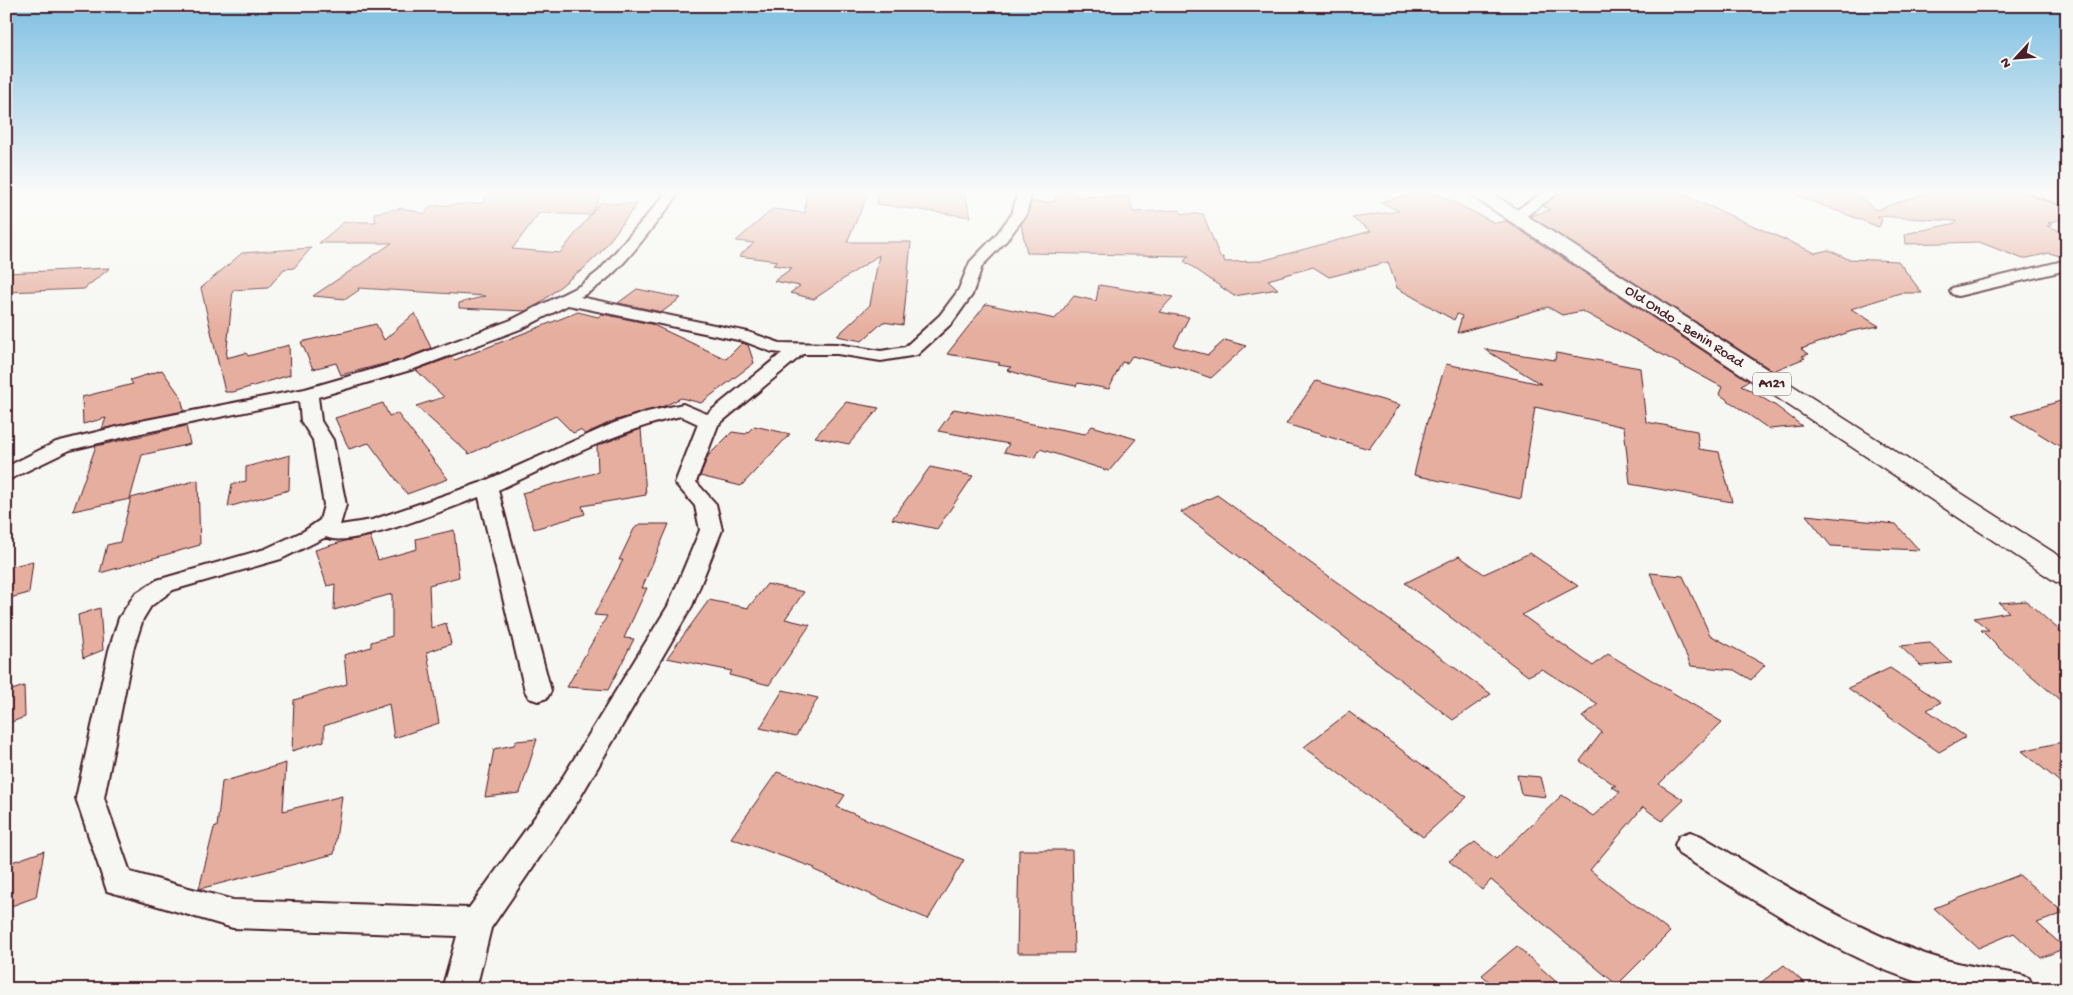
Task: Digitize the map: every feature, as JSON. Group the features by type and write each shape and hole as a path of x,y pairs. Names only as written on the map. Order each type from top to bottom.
{"main road":[{"name":"Old Ondo - Benin Road","path":"1549,238 2067,575"}],"street":[{"path":"6,475 63,446 308,394 408,365 457,348 517,324 587,288 605,274 635,238"},
{"path":"564,299 748,337 778,348 797,350 837,349 881,356 911,351 946,318 966,292 975,265 1001,238"},
{"path":"1958,291 2067,265"},
{"path":"460,989 477,922 568,793 680,606 710,530 705,504 685,482 709,422 797,350"},
{"path":"308,394 311,421 323,440 335,505 332,520 312,536 272,554 165,585 143,600 131,618 121,650 90,798 118,882 233,914 477,922"},
{"path":"328,525 334,533 376,526 487,487 621,427 654,416 683,410 709,422"},
{"path":"487,487 538,691"},
{"path":"1690,845 1802,912 1868,947 1928,970 1990,985 2017,989"}],"building":[{"path":"324,238 520,238 512,249 560,253 572,238 611,238 601,252 580,272 539,304 525,311 459,308 459,303 486,296 358,288 359,290 346,299 313,296 392,243 319,243"},
{"path":"739,238 849,238 847,242 911,242 903,325 883,322 862,341 837,336 870,305 879,255 814,299 790,293 800,286 774,281 792,268 773,265 778,261 739,256 754,243 736,241"},
{"path":"1024,238 1213,238 1220,257 1223,257 1225,262 1261,261 1344,238 1532,238 1749,381 1741,385 1776,406 1802,426 1769,429 1719,394 1722,387 1582,311 1562,315 1548,307 1457,333 1462,316 1457,314 1454,320 1397,288 1388,262 1329,277 1313,267 1268,280 1278,289 1234,296 1184,261 1189,256 1027,253"},
{"path":"1565,238 1782,238 1815,253 1829,250 1848,259 1898,261 1922,293 1900,293 1851,309 1879,326 1852,331 1801,349 1809,354 1802,356 1805,358 1773,371"},
{"path":"1905,238 2067,238 2067,258 2049,253 2023,259 1979,242 1906,244"},
{"path":"311,248 294,268 284,269 268,288 233,290 226,358 246,353 248,356 289,345 290,375 233,392 225,392 201,288 242,253"},
{"path":"110,268 84,289 6,292 6,273"},
{"path":"1099,285 1173,297 1159,312 1189,317 1174,346 1208,355 1225,340 1246,346 1211,378 1173,365 1132,356 1127,363 1122,362 1109,389 1078,383 1076,386 1033,378 1007,370 1011,367 998,365 1000,363 947,354 986,304 1055,319 1074,296 1096,301"},
{"path":"637,289 681,298 662,312 618,303"},
{"path":"578,312 598,317 602,314 651,324 726,359 742,343 748,345 754,363 701,403 681,398 664,406 613,421 585,434 580,430 573,433 556,416 469,454 416,406 444,397 416,370 452,357 455,360"},
{"path":"415,313 431,348 403,359 341,375 336,363 313,369 301,342 376,324 384,340"},
{"path":"1484,349 1555,360 1556,353 1640,368 1646,422 1697,431 1699,449 1719,452 1732,502 1630,484 1624,427 1535,407 1521,499 1414,475 1426,425 1446,364 1541,384"},
{"path":"162,370 181,397 184,411 102,429 106,418 83,424 82,397 133,384 130,380"},
{"path":"1316,381 1400,405 1369,449 1286,424"},
{"path":"2067,399 2067,451 2011,416"},
{"path":"846,402 879,408 849,444 815,437"},
{"path":"383,403 389,416 397,413 448,479 407,494 369,443 349,449 335,418"},
{"path":"954,409 1085,434 1092,426 1136,439 1109,471 1040,449 1035,458 1004,452 1009,444 938,431"},
{"path":"186,426 190,444 142,455 130,499 73,511 96,446"},
{"path":"754,426 790,434 741,486 700,476 708,456 732,432 746,434"},
{"path":"641,429 646,495 582,506 585,514 534,529 522,493 598,472 597,446"},
{"path":"290,455 289,490 228,507 232,484 246,481 246,467"},
{"path":"930,467 973,476 937,529 892,519"},
{"path":"198,480 200,545 100,573 107,545 120,542 131,498"},
{"path":"1217,495 1491,694 1453,720 1181,512"},
{"path":"1806,515 1896,524 1919,550 1831,546"},
{"path":"639,524 669,524 642,588 647,588 624,638 634,639 608,690 567,687 607,616 594,615 623,560 619,560 634,529"},
{"path":"454,530 459,577 429,585 431,628 446,623 451,644 427,652 439,723 394,738 389,704 324,726 324,741 292,751 294,700 347,684 344,655 371,647 371,642 392,636 392,594 334,610 335,584 327,586 315,550 370,536 378,560 417,549 416,539"},
{"path":"1530,553 1578,586 1522,615 1593,666 1608,654 1722,722 1659,784 1684,800 1662,821 1643,807 1590,870 1670,932 1617,985 1491,880 1482,890 1449,861 1475,842 1496,859 1562,795 1593,816 1620,792 1611,786 1616,786 1580,761 1602,732 1582,717 1598,704 1542,669 1528,676 1405,583 1459,556 1484,574"},
{"path":"33,561 29,593 6,599 6,568"},
{"path":"1650,573 1683,576 1710,635 1765,665 1751,680 1734,670 1691,666"},
{"path":"767,584 804,592 785,619 810,625 769,685 729,675 732,671 667,658 709,600 748,608"},
{"path":"2026,601 2067,637 2067,706 2001,650 1981,630 1989,630 1974,618 2009,612 1999,603"},
{"path":"100,608 103,650 83,658 78,615"},
{"path":"1930,643 1952,663 1921,666 1900,646"},
{"path":"1890,668 1941,702 1927,710 1966,737 1939,752 1848,688"},
{"path":"24,686 25,717 6,724 6,692"},
{"path":"783,690 818,698 796,736 760,728"},
{"path":"1349,712 1467,797 1423,837 1304,747"},
{"path":"537,739 520,793 485,797 494,749 514,745 516,741"},
{"path":"2067,741 2067,788 2022,751"},
{"path":"286,763 283,811 342,796 334,854 199,889 214,828 217,827 222,782"},
{"path":"777,772 845,795 837,807 964,860 928,919 814,870 815,868 731,838"},
{"path":"1517,775 1541,777 1546,797 1521,794"},
{"path":"1019,850 1072,850 1074,953 1017,953"},
{"path":"44,851 36,897 6,908 6,864"},
{"path":"2019,875 2064,913 2037,923 2065,948 2041,958 2014,933 1978,948 1934,908"},
{"path":"1517,946 1564,989 1497,989 1482,975"},
{"path":"1784,965 1811,989 1752,989"}]}
